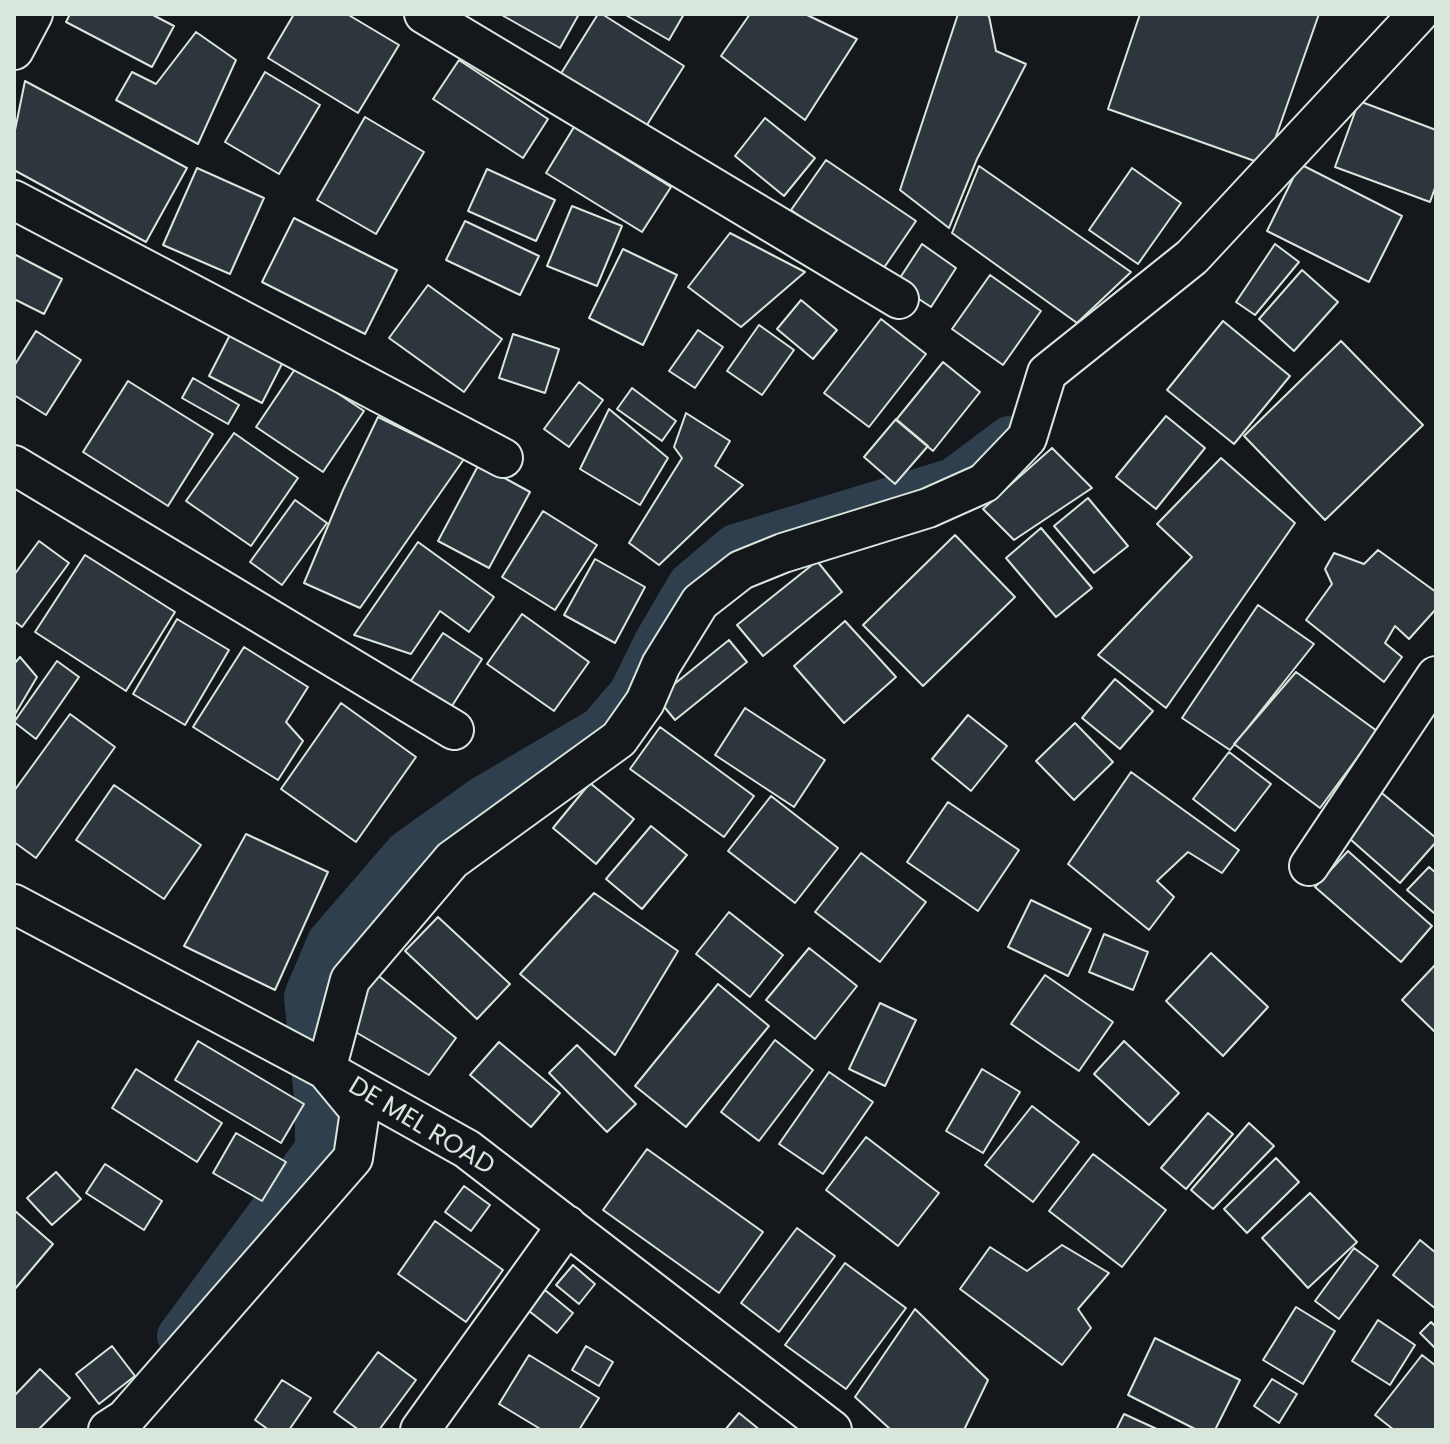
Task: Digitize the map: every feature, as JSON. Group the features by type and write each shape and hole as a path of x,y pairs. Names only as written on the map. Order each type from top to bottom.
{"street":[{"path":"14,50 33,14"},
{"path":"424,14 899,299"},
{"path":"108,1430 125,1419 353,1158 360,1111 326,1070 350,980 452,860 619,739 645,702 661,665 700,602 741,570 783,553 928,508 984,483 1027,438 1047,373 1192,257 1418,14"},
{"path":"14,200 503,458"},
{"path":"14,465 454,730"},
{"path":"1309,866 1436,676"},
{"name":"DE MEL ROAD","path":"14,904 326,1070 467,1149 832,1430"},
{"path":"420,1430 567,1225"}],"building":[{"path":"70,14 151,14 174,26 152,67 66,22"},
{"path":"294,14 347,14 399,45 358,113 268,58"},
{"path":"500,14 579,14 560,48"},
{"path":"598,14 684,66 645,128 560,75"},
{"path":"624,14 684,14 669,40"},
{"path":"750,14 805,14 857,39 805,120 721,56"},
{"path":"958,14 989,16 996,51 1026,64 977,159 949,228 900,190"},
{"path":"1140,14 1319,14 1266,165 1108,109"},
{"path":"196,32 236,60 198,144 116,100 132,72 156,84"},
{"path":"459,60 548,119 523,158 433,99"},
{"path":"265,72 320,105 279,174 225,142"},
{"path":"25,81 187,168 146,242 14,170 14,135"},
{"path":"1359,101 1436,130 1436,185 1430,202 1335,167"},
{"path":"365,117 424,152 376,234 317,200"},
{"path":"765,118 815,158 784,196 735,156"},
{"path":"574,127 671,187 642,232 546,173"},
{"path":"826,160 916,221 881,272 791,210"},
{"path":"1300,164 1402,216 1369,282 1267,231"},
{"path":"979,166 1131,272 1077,323 952,233"},
{"path":"197,168 264,198 230,274 163,245"},
{"path":"1132,168 1181,203 1138,264 1089,230"},
{"path":"487,169 555,200 536,241 468,211"},
{"path":"572,206 622,226 597,286 547,266"},
{"path":"294,218 397,270 365,334 262,282"},
{"path":"465,221 539,256 520,295 446,260"},
{"path":"730,233 805,272 741,327 688,287"},
{"path":"922,244 956,268 931,307 896,284"},
{"path":"1275,244 1299,262 1255,315 1236,302"},
{"path":"623,249 677,275 643,345 589,318"},
{"path":"14,254 62,279 44,314 14,299"},
{"path":"1302,270 1338,302 1294,351 1259,319"},
{"path":"990,275 1041,311 1003,365 952,329"},
{"path":"428,285 502,339 464,392 389,338"},
{"path":"801,300 837,330 813,359 777,329"},
{"path":"881,319 926,354 869,427 824,393"},
{"path":"1223,321 1290,376 1234,444 1167,390"},
{"path":"759,325 794,350 762,395 727,371"},
{"path":"234,327 287,354 262,403 209,376"},
{"path":"698,330 723,347 695,388 669,371"},
{"path":"36,331 81,360 46,415 14,395 14,366"},
{"path":"513,334 559,349 545,393 499,378"},
{"path":"1341,341 1423,425 1325,520 1244,436"},
{"path":"943,362 980,392 933,451 896,420"},
{"path":"297,366 364,411 323,472 256,427"},
{"path":"193,378 239,405 228,424 182,398"},
{"path":"128,381 213,434 168,506 83,452"},
{"path":"579,382 603,400 569,447 544,429"},
{"path":"632,388 676,421 662,441 617,409"},
{"path":"609,409 668,458 640,505 580,469"},
{"path":"686,413 730,441 715,466 743,485 659,565 629,543 682,458 674,447"},
{"path":"1166,416 1205,448 1156,509 1116,477"},
{"path":"378,417 464,459 360,608 304,583"},
{"path":"896,419 928,446 895,484 864,457"},
{"path":"234,433 298,478 251,546 186,501"},
{"path":"1052,448 1092,488 1014,540 983,509"},
{"path":"1221,458 1295,523 1166,708 1098,655 1192,557 1157,524"},
{"path":"479,464 530,492 489,568 438,541"},
{"path":"1088,498 1128,546 1094,573 1054,526"},
{"path":"295,500 327,523 282,585 250,562"},
{"path":"543,511 597,545 555,610 502,577"},
{"path":"1041,528 1092,588 1056,617 1006,558"},
{"path":"955,535 1015,597 923,686 863,625"},
{"path":"39,541 69,563 22,627 14,621 14,575"},
{"path":"418,542 494,597 469,632 440,611 411,654 354,635"},
{"path":"1378,550 1436,592 1436,609 1409,639 1395,626 1385,643 1402,657 1384,682 1306,620 1332,584 1325,569 1334,553 1364,564"},
{"path":"85,555 175,612 126,691 35,632"},
{"path":"595,559 645,587 615,643 564,615"},
{"path":"817,561 842,592 763,656 737,625"},
{"path":"1258,605 1314,644 1230,750 1182,718"},
{"path":"522,614 589,662 554,711 487,664"},
{"path":"177,619 229,650 185,725 133,694"},
{"path":"845,621 896,677 844,723 794,666"},
{"path":"443,633 482,659 450,709 410,682"},
{"path":"729,640 747,662 675,720 657,698"},
{"path":"244,647 308,687 286,722 303,741 278,780 193,727"},
{"path":"20,657 37,677 14,716 14,664"},
{"path":"57,661 79,677 36,739 14,722"},
{"path":"1296,672 1377,731 1320,808 1234,744"},
{"path":"1115,679 1153,711 1120,749 1082,718"},
{"path":"341,703 416,757 356,842 281,789"},
{"path":"745,708 825,760 794,807 715,755"},
{"path":"70,714 115,747 36,858 14,842 14,791"},
{"path":"968,715 1007,746 971,791 932,759"},
{"path":"1075,723 1113,762 1074,800 1036,761"},
{"path":"660,727 754,796 724,837 630,769"},
{"path":"1229,752 1271,784 1235,831 1193,799"},
{"path":"1131,772 1239,850 1222,873 1188,852 1157,881 1174,897 1149,930 1068,864"},
{"path":"590,783 634,819 596,864 553,828"},
{"path":"114,785 201,845 164,899 76,840"},
{"path":"1377,789 1436,838 1436,842 1400,883 1342,832"},
{"path":"771,796 838,848 795,903 728,851"},
{"path":"948,802 1019,850 978,911 907,862"},
{"path":"651,826 687,855 642,909 606,879"},
{"path":"246,834 328,872 275,990 184,946"},
{"path":"1348,851 1432,926 1401,962 1315,887"},
{"path":"861,853 926,902 880,962 815,912"},
{"path":"1429,867 1436,873 1434,913 1407,890"},
{"path":"594,893 678,951 615,1055 520,974"},
{"path":"1031,900 1091,929 1068,976 1008,947"},
{"path":"729,912 783,955 750,997 696,954"},
{"path":"438,917 510,984 477,1019 405,951"},
{"path":"1104,934 1148,952 1133,990 1089,972"},
{"path":"809,948 857,986 815,1039 766,1000"},
{"path":"1211,953 1268,1007 1223,1056 1166,1001"},
{"path":"1436,964 1436,1033 1402,1000"},
{"path":"375,973 456,1038 429,1075 347,1027"},
{"path":"1045,975 1113,1022 1079,1071 1011,1024"},
{"path":"718,984 769,1026 686,1127 635,1086"},
{"path":"880,1003 916,1020 885,1086 849,1069"},
{"path":"775,1040 813,1070 759,1141 721,1112"},
{"path":"198,1041 304,1104 281,1143 175,1080"},
{"path":"1124,1041 1179,1093 1149,1125 1094,1074"},
{"path":"499,1042 560,1093 531,1127 470,1075"},
{"path":"577,1045 636,1104 607,1132 549,1073"},
{"path":"136,1069 222,1123 197,1162 112,1108"},
{"path":"982,1069 1020,1092 983,1153 946,1131"},
{"path":"829,1072 873,1102 823,1174 779,1144"},
{"path":"1032,1106 1079,1142 1033,1202 985,1165"},
{"path":"1208,1113 1233,1134 1186,1189 1161,1168"},
{"path":"1249,1123 1274,1146 1213,1209 1191,1190"},
{"path":"236,1133 286,1162 262,1201 213,1173"},
{"path":"866,1137 939,1193 898,1246 826,1190"},
{"path":"647,1149 763,1232 719,1293 603,1210"},
{"path":"1093,1154 1166,1210 1122,1267 1049,1211"},
{"path":"1276,1158 1299,1182 1247,1233 1224,1209"},
{"path":"105,1164 162,1201 144,1230 86,1193"},
{"path":"56,1172 81,1199 52,1225 27,1198"},
{"path":"464,1186 490,1205 471,1231 445,1212"},
{"path":"1310,1193 1357,1242 1308,1288 1262,1238"},
{"path":"14,1210 53,1244 14,1290"},
{"path":"435,1221 503,1270 466,1322 398,1274"},
{"path":"797,1228 835,1256 779,1332 741,1303"},
{"path":"1420,1240 1436,1253 1436,1309 1393,1275"},
{"path":"1062,1245 1109,1273 1078,1309 1091,1328 1062,1365 960,1289 990,1247 1027,1271"},
{"path":"1354,1248 1378,1266 1339,1319 1315,1301"},
{"path":"845,1263 906,1308 846,1389 785,1345"},
{"path":"573,1265 595,1284 579,1304 556,1285"},
{"path":"545,1290 573,1313 557,1333 529,1311"},
{"path":"1296,1307 1335,1331 1303,1384 1263,1360"},
{"path":"915,1309 988,1380 964,1430 891,1430 855,1397"},
{"path":"1378,1320 1415,1345 1390,1385 1352,1361"},
{"path":"1431,1322 1436,1327 1436,1349 1420,1333"},
{"path":"1155,1338 1240,1380 1215,1430 1197,1430 1128,1395"},
{"path":"112,1346 135,1376 99,1404 76,1374"},
{"path":"586,1346 613,1362 599,1386 572,1370"},
{"path":"378,1352 416,1380 379,1430 359,1430 334,1412"},
{"path":"529,1355 599,1398 579,1430 542,1430 499,1404"},
{"path":"1422,1355 1436,1366 1436,1430 1394,1430 1375,1415"},
{"path":"40,1369 70,1398 38,1430 14,1430 14,1396"},
{"path":"1272,1379 1297,1394 1279,1423 1254,1406"},
{"path":"282,1380 311,1398 289,1430 269,1430 255,1420"},
{"path":"739,1413 760,1430 725,1430"},
{"path":"1124,1414 1159,1430 1116,1430"}],"waterway":[{"path":"179,1336 317,1149 317,1107 306,996 329,942 407,852 483,798 600,729 631,693 690,584 735,546 953,480 1009,438"}]}
